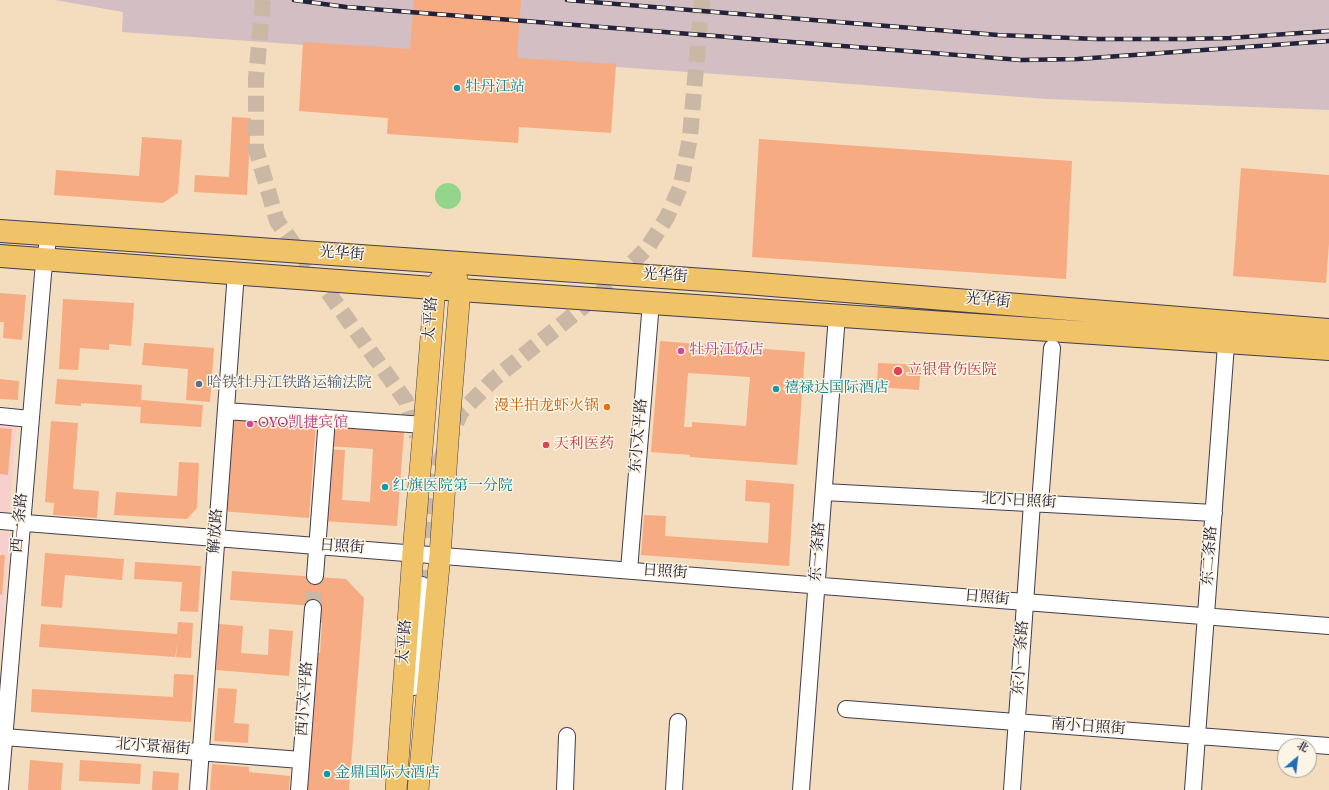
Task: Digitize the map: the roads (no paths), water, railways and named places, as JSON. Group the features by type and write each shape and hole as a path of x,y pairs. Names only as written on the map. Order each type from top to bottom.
{"highway":[{"name":"光华街","path":"0,231 734,282 1227,332 1329,349"},
{"name":"光华街","path":"0,256 236,272 460,290 837,315 1227,332 1329,330"}],"main road":[{"name":"太平路","path":"396,790 413,553 435,288 451,263"},
{"name":"太平路","path":"418,790 440,555 460,290 451,263"}],"street":[{"name":"西一条路","path":"0,788 44,259 49,234"},
{"name":"解放路","path":"198,790 236,272"},
{"name":"东小太平路","path":"629,570 651,302"},
{"name":"东一条路","path":"801,790 837,315"},
{"name":"东二条路","path":"1193,790 1227,332"},
{"name":"东小一条路","path":"1012,790 1026,602 1052,348"},
{"path":"226,411 424,425"},
{"path":"0,416 30,419"},
{"path":"315,576 327,418"},
{"name":"北小日照街","path":"824,492 1214,513"},
{"name":"日照街","path":"0,521 817,584 1329,626"},
{"path":"406,790 424,586 411,790"},
{"name":"西小太平路","path":"299,790 313,608"},
{"name":"南小日照街","path":"846,709 1329,746"},
{"path":"674,790 678,722"},
{"path":"565,790 567,736"},
{"name":"北小景福街","path":"4,737 301,760"}],"tunnel":[{"path":"263,0 256,79 256,149 277,221 406,401 417,436"},
{"path":"427,586 434,475 461,412 494,379 609,286 648,247 667,217 681,185 690,137 702,0"},
{"path":"313,608 315,576"}],"railway":[{"path":"294,0 346,7 1021,60 1078,59 1329,41"},
{"path":"567,0 998,35 1096,39 1230,38 1329,31"}],"place":[{"name":"牡丹江站","path":"457,88"},
{"name":"牡丹江饭店","path":"681,351"},
{"name":"立银骨伤医院","path":"898,371"},
{"name":"哈铁牡丹江铁路运输法院","path":"199,384"},
{"name":"禧禄达国际酒店","path":"776,389"},
{"name":"漫半拍龙虾火锅","path":"607,407"},
{"name":"OYO凯捷宾馆","path":"250,424"},
{"name":"天利医药","path":"546,445"},
{"name":"红旗医院第一分院","path":"385,487"},
{"name":"金鼎国际大酒店","path":"327,774"}]}
